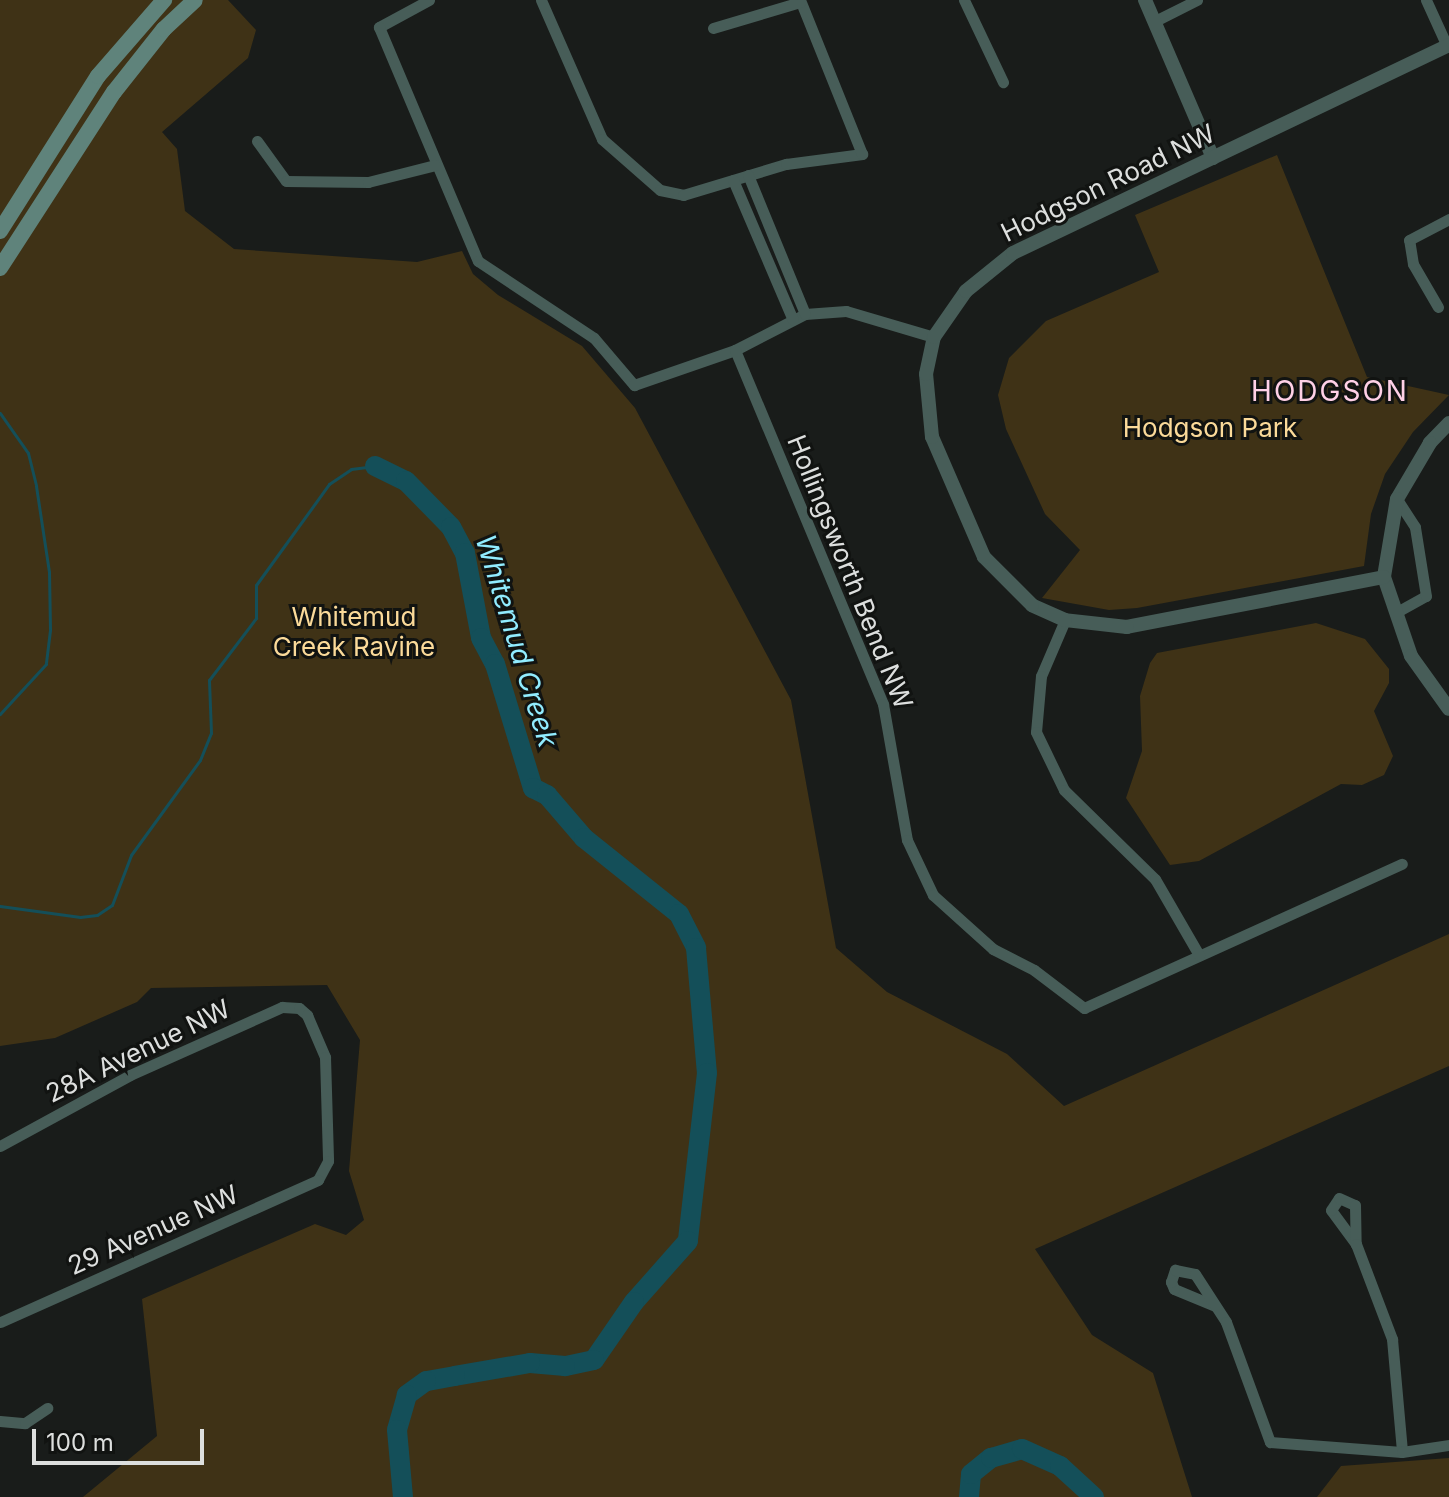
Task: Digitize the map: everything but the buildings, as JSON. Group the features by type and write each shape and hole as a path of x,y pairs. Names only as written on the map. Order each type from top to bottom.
{"main road":[{"path":"0,231 98,76 164,0"},
{"path":"0,268 114,92 156,37 195,0"}],"street":[{"path":"429,0 379,27 478,261 594,338 634,385 735,350 805,314 846,311 934,337"},
{"path":"541,0 602,139 660,190 683,195 786,164 862,154 800,1 713,28"},
{"path":"964,0 1003,82"},
{"path":"1145,0 1213,158"},
{"path":"1155,21 1197,0"},
{"path":"1426,0 1448,46"},
{"name":"Hodgson Road NW","path":"1384,577 1127,627 1065,620 1008,585 968,527 925,410 934,337 966,291 1013,253 1448,46"},
{"path":"257,141 286,181 368,182 435,165"},
{"path":"748,175 805,314"},
{"path":"733,180 793,320"},
{"path":"1438,307 1413,264 1409,240 1449,219"},
{"name":"Hollingsworth Bend NW","path":"735,350 883,704 907,840 933,895 993,949 1034,970 1084,1008 1402,864"},
{"path":"1449,423 1430,443 1397,499 1384,577 1411,656 1449,709"},
{"path":"1395,613 1426,596 1415,527 1397,499"},
{"path":"1065,620 1041,676 1036,732 1064,790 1155,879 1199,955"},
{"name":"28A Avenue NW","path":"0,1146 130,1075 282,1007 299,1008 309,1018 327,1068 328,1161 322,1176"},
{"name":"29 Avenue NW","path":"0,1322 322,1176"},
{"path":"1356,1244 1392,1339 1402,1452"},
{"path":"1215,1306 1270,1442 1402,1452 1449,1445"},
{"path":"0,1421 25,1423 47,1408"}],"green space":[{"name":"Whitemud Creek Ravine","path":"0,0 228,0 256,30 248,58 162,132 177,149 185,211 234,249 417,262 462,251 473,274 498,295 582,346 635,408 791,700 836,948 887,992 1007,1054 1064,1106 1449,934 1449,1066 1035,1249 1092,1335 1153,1373 1192,1497 83,1497 157,1436 142,1299 315,1224 346,1235 364,1220 349,1171 360,1040 327,985 151,988 137,1002 55,1038 0,1046"},
{"name":"Hodgson Park","path":"1277,155 1367,377 1449,395 1413,432 1385,474 1371,514 1364,566 1137,608 1109,610 1042,598 1080,550 1045,514 1006,429 998,395 1009,358 1046,321 1159,272 1135,215"},
{"path":"1316,623 1365,639 1389,669 1389,683 1374,711 1393,756 1384,775 1362,785 1341,784 1199,861 1170,865 1126,798 1142,751 1140,696 1150,663 1157,653"},
{"path":"1449,1458 1449,1497 1317,1497 1341,1466"}],"waterway":[{"name":"Whitemud Creek","path":"0,413 28,453 36,486 49,572 50,630 46,664 0,714"},
{"name":"Whitemud Creek","path":"0,906 80,917 97,915 112,905 131,855 200,760 211,733 209,680 256,618 256,585 329,484 351,469 375,466"},
{"name":"Whitemud Creek","path":"375,466 406,481 451,527 465,553 481,638 495,664 533,788 547,795 584,838 679,914 696,948 707,1073 688,1241 634,1302 594,1360 565,1366 530,1363 426,1381 407,1395 397,1430 403,1497"},
{"name":"Whitemud Creek","path":"969,1497 971,1474 991,1458 1022,1449 1060,1466 1094,1497"}],"district":[{"name":"HODGSON","path":"1330,391"}]}
